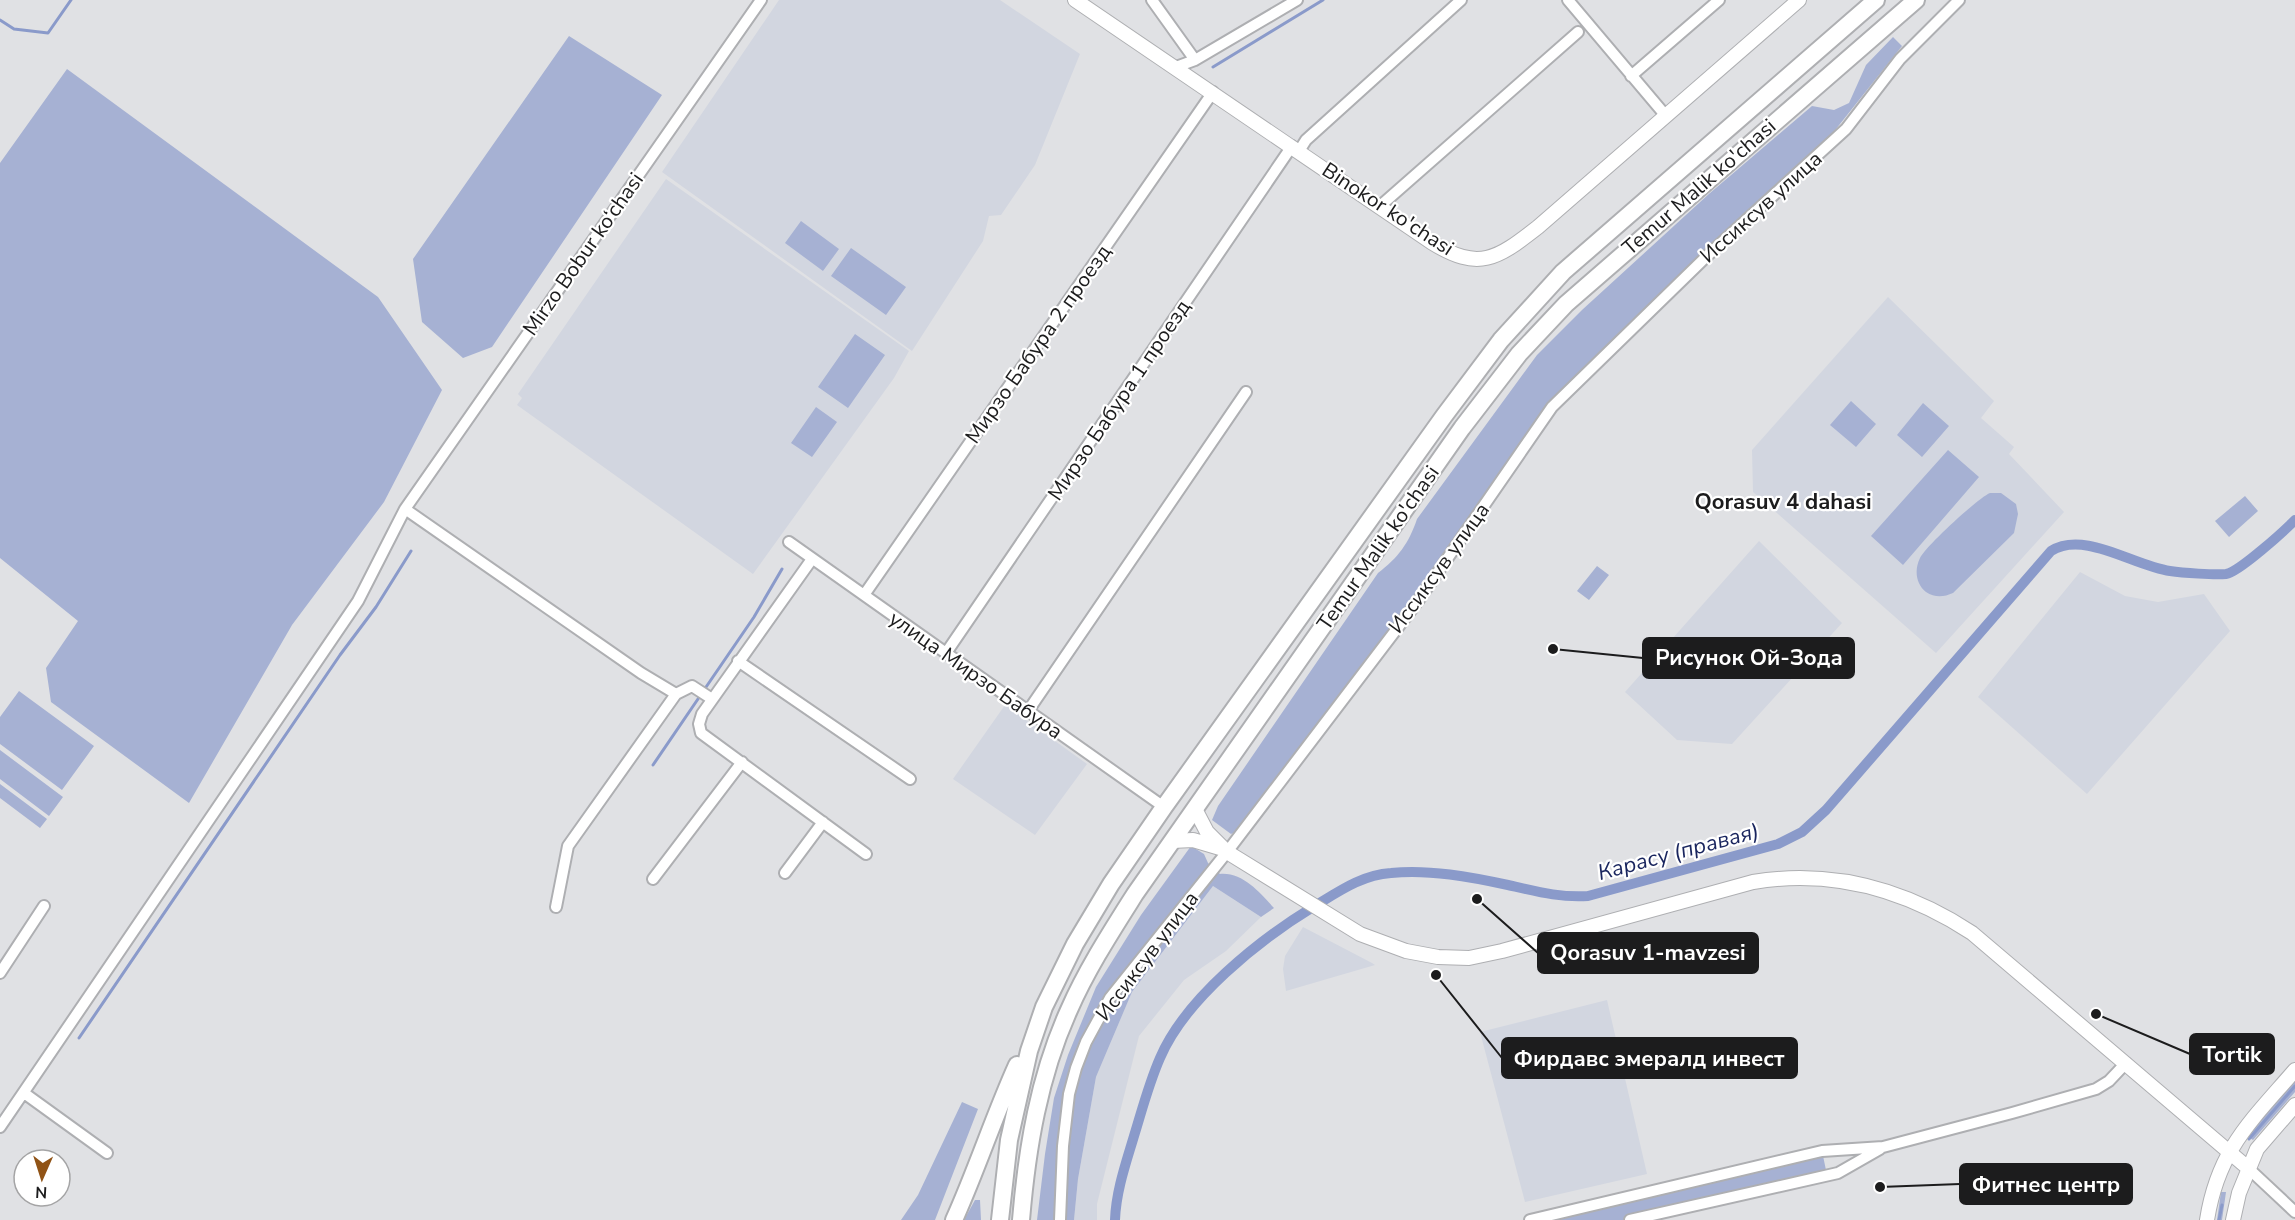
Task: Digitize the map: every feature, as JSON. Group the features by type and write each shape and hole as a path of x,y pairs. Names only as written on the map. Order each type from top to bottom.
{"highway":[{"name":"Temur Malik ko'chasi","path":"1000,1220 1005,1163 1017,1095 1029,1051 1044,1007 1064,964 1098,903 1164,807 1467,385 1516,322 1563,272 1876,0"},
{"name":"Temur Malik ko'chasi","path":"1021,1220 1031,1136 1046,1073 1060,1031 1088,970 1123,913 1462,428 1519,354 1583,288 1916,0"},
{"path":"1743,114 1761,134"},
{"path":"954,1220 976,1170 999,1105 1044,1007"}],"main road":[{"name":"Binokor ko'chasi","path":"1075,0 1379,207 1448,252 1472,260 1487,259 1514,246 1538,227 1799,0"},
{"path":"1195,809 1207,832 1227,852"},
{"path":"1172,842 1200,841 1227,852 1360,934 1422,955 1468,958 1753,882 1800,876 1850,882 1884,891 1914,902 1972,933 2248,1168"},
{"path":"2207,1220 2215,1185 2239,1134 2295,1070"},
{"path":"2233,1220 2239,1193 2257,1149 2295,1105"}],"street":[{"name":"Mirzo Bobur ko‘chasi","path":"0,1127 358,601 405,509 761,0"},
{"path":"1152,0 1195,60"},
{"name":"Мирзо Бабура 1 проезд","path":"946,653 1295,148 1461,0"},
{"path":"1568,0 1666,116"},
{"path":"1631,76 1719,0"},
{"name":"Иссиксув улица","path":"1060,1220 1063,1146 1069,1094 1086,1042 1110,998 1227,852 1418,601 1552,407 1708,255 1846,129 1900,59 1959,0"},
{"path":"1176,67 1195,60 1294,1"},
{"path":"1379,207 1578,32"},
{"name":"Мирзо Бабура 2 проезд","path":"864,595 1213,92"},
{"path":"1028,711 1246,392"},
{"path":"405,509 641,673 676,694"},
{"name":"улица Мирзо Бабура","path":"789,542 1164,807"},
{"path":"812,559 712,699 700,719 701,733 866,854"},
{"path":"738,662 910,779"},
{"path":"556,907 568,846 676,694 692,686 712,699"},
{"path":"653,879 742,762"},
{"path":"785,873 823,822"},
{"path":"0,973 44,906"},
{"path":"1530,1220 1822,1151 1883,1147 2096,1089 2109,1081 2126,1064"},
{"path":"24,1093 107,1153"},
{"path":"1630,1220 1838,1173 1883,1147"},
{"path":"2248,1168 2295,1212"}],"shaded area":[{"path":"779,0 1000,0 1080,54 1035,165 1001,215 989,216 983,241 912,351 662,172"},
{"path":"569,36 662,95 492,347 463,358 422,322 413,259"},
{"path":"1893,37 1902,46 1832,134 1571,386 1418,601 1245,827 1231,834 1212,820 1218,806 1378,573 1402,549 1417,519 1537,355 1582,310 1710,193 1812,106 1834,110 1849,103 1866,65"},
{"path":"67,69 378,297 442,390 384,502 292,625 189,803 51,702 46,668 78,621 0,558 0,163"},
{"path":"666,179 909,351 894,378 753,574 517,405 522,398 518,394"},
{"path":"801,221 839,249 823,271 785,243"},
{"path":"851,248 906,287 886,315 831,276"},
{"path":"1888,297 1994,401 1981,418 2014,447 2009,454 2064,512 1936,653 1753,492 1752,450"},
{"path":"855,334 885,355 848,408 818,387"},
{"path":"1851,401 1876,424 1856,447 1830,425"},
{"path":"1923,403 1949,426 1922,457 1897,435"},
{"path":"816,407 837,422 812,457 791,443"},
{"path":"1948,450 1979,477 1903,565 1871,536"},
{"path":"1990,493 2001,493 2016,504 2018,514 2014,533 1953,593 1940,596 1926,592 1917,576 1920,558 1953,523"},
{"path":"2245,496 2258,511 2229,537 2215,521"},
{"path":"1759,541 1842,623 1732,744 1677,740 1625,692"},
{"path":"1597,566 1609,575 1589,600 1577,591"},
{"path":"2080,572 2125,596 2158,602 2204,594 2230,631 2087,794 1978,697"},
{"path":"19,691 94,746 62,790 0,744 0,717"},
{"path":"1005,705 1087,764 1035,835 953,779"},
{"path":"0,750 63,797 49,816 0,779"},
{"path":"0,784 47,819 40,828 0,798"},
{"path":"1191,846 1204,854 1208,863 1220,874 1236,876 1244,880 1274,908 1261,917 1213,886 1132,992 1096,1077 1078,1179 1074,1220 1037,1220 1054,1098 1068,1055 1096,987 1141,915"},
{"path":"1213,886 1261,917 1226,951 1184,980 1139,1036 1097,1204 1097,1220 1074,1220 1078,1179 1096,1077 1132,992"},
{"path":"1303,927 1375,965 1286,991 1283,969 1285,956"},
{"path":"1607,1000 1647,1174 1525,1202 1480,1032"},
{"path":"2295,1081 2295,1092 2253,1140 2247,1136"},
{"path":"962,1102 978,1109 935,1220 901,1220 918,1195"},
{"path":"1822,1151 1827,1175 1631,1220 1530,1220"},
{"path":"2221,1192 2226,1192 2222,1220 2217,1220"},
{"path":"975,1200 980,1200 981,1220 964,1220"}],"waterway":[{"path":"0,20 14,29 48,33 71,0"},
{"path":"1213,67 1323,0"},
{"name":"Карасу (правая)","path":"1115,1220 1122,1177 1156,1067 1172,1036 1187,1014 1205,993 1247,954 1292,921 1350,885 1380,874 1420,872 1450,874 1548,894 1588,896 1778,844 1802,832 1826,810 2051,551 2064,546 2094,547 2170,571 2226,574 2251,559 2295,520"},
{"path":"79,1038 340,655 376,607 411,551"},
{"path":"704,690 754,617 782,569"},
{"path":"653,765 700,696"},
{"path":"2249,1139 2295,1086"},
{"path":"2219,1220 2222,1205"}],"place":[{"name":"Рисунок Ой-Зода","path":"1553,649"},
{"name":"Qorasuv 1-mavzesi","path":"1477,899"},
{"name":"Фирдавс эмералд инвест","path":"1436,975"},
{"name":"Tortik","path":"2096,1014"},
{"name":"Фитнес центр","path":"1880,1187"}],"district":[{"name":"Qorasuv 4 dahasi","path":"1783,501"}]}
